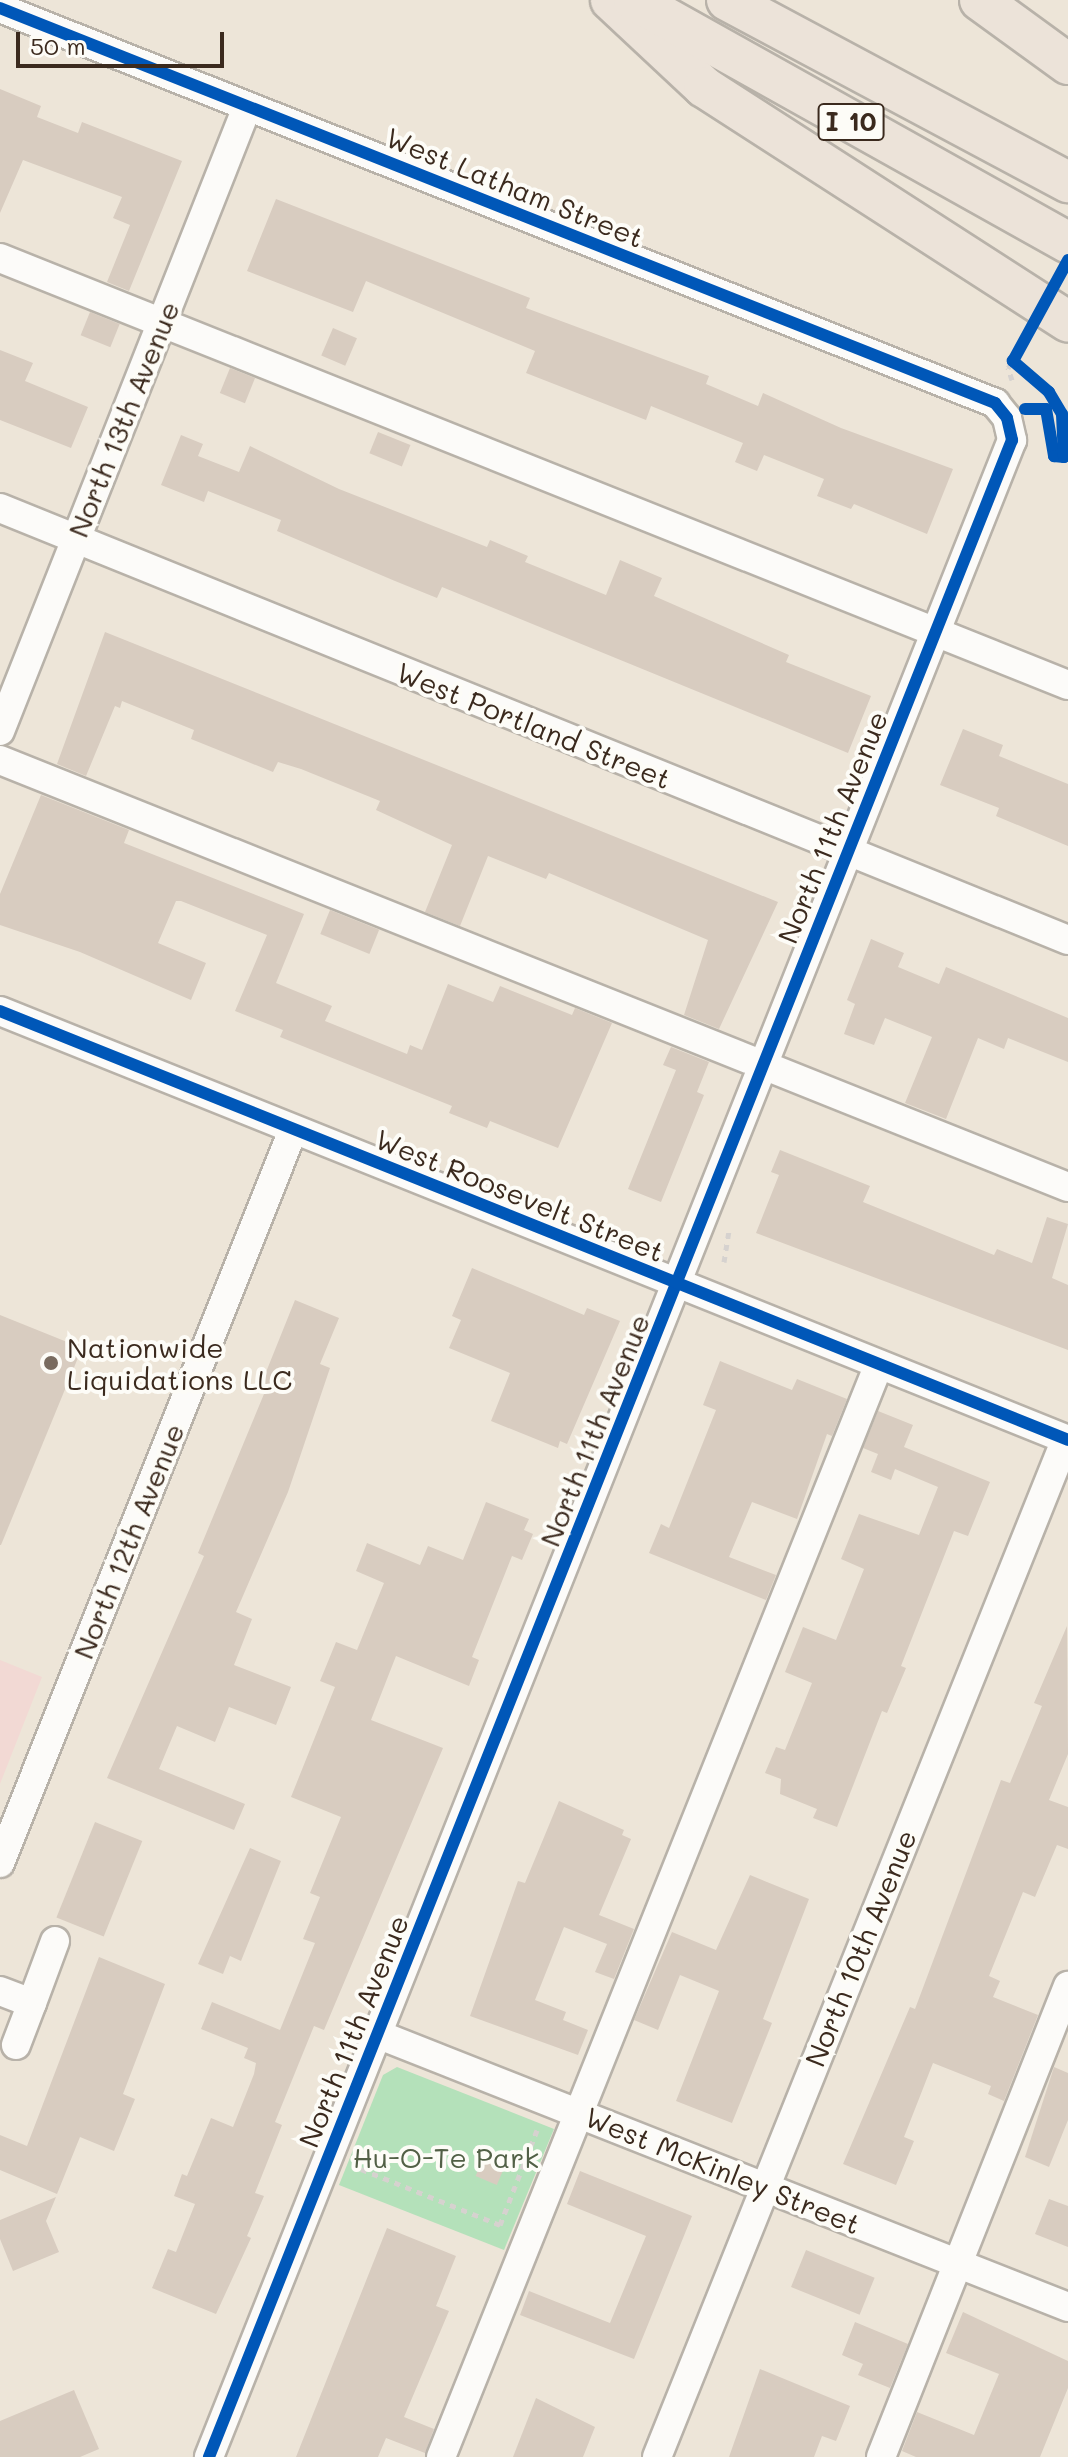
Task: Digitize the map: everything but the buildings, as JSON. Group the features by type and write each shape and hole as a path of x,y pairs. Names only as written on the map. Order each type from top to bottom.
{"highway":[{"path":"611,0 704,87 1068,322"},
{"name":"I 10","path":"634,0 1068,243"},
{"path":"727,0 1068,182"},
{"path":"983,0 1068,47"},
{"path":"983,0 1068,64"}],"street":[{"name":"West Latham Street","path":"0,8 995,403 1007,418"},
{"name":"North 13th Avenue","path":"0,731 247,107"},
{"path":"0,258 1068,685"},
{"name":"North 11th Avenue","path":"209,2457 679,1285 847,852 1012,440 1007,418"},
{"name":"West Portland Street","path":"0,508 1068,940"},
{"path":"0,760 1068,1187"},
{"name":"West Roosevelt Street","path":"0,1011 1067,1440"},
{"name":"North 12th Avenue","path":"0,1863 293,1130"},
{"path":"441,2457 879,1364"},
{"name":"North 10th Avenue","path":"657,2457 1067,1440"},
{"path":"16,2045 55,1941"},
{"path":"881,2457 1068,1986"},
{"path":"0,1991 32,2003"},
{"name":"West McKinley Street","path":"377,2034 1068,2307"}],"path":[{"path":"1009,377 1018,360"},
{"path":"361,2169 500,2225 537,2130"}],"shaded area":[{"path":"0,1660 42,1677 0,1784"}],"green space":[{"name":"Hu-O-Te Park","path":"397,2067 554,2129 504,2250 339,2185 383,2075"}],"cycle path":[{"path":"0,8 995,403 1007,418 1012,440 209,2457"},
{"path":"1025,409 1046,409 1054,456 1064,457 1062,414 1049,392 1013,361 1068,260"},
{"path":"0,1011 1068,1440"}],"place":[{"name":"Nationwide Liquidations LLC","path":"51,1363"}]}
